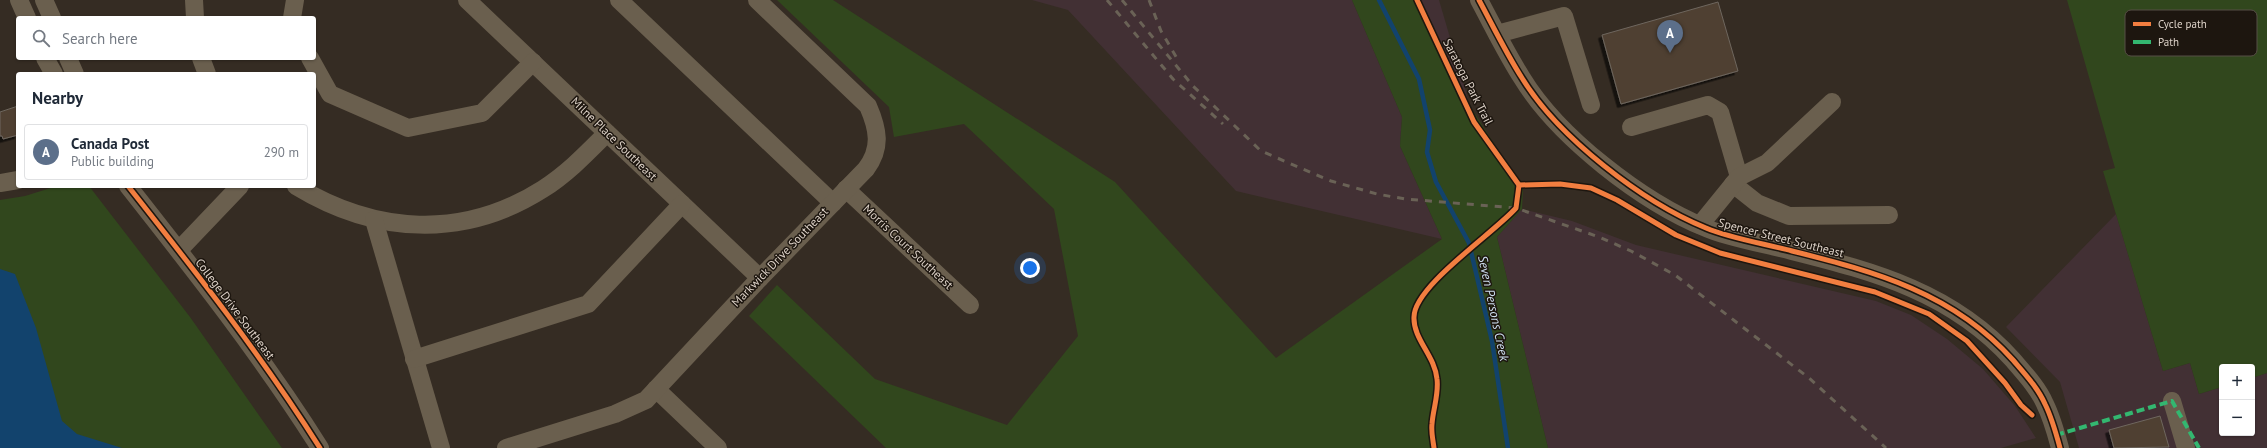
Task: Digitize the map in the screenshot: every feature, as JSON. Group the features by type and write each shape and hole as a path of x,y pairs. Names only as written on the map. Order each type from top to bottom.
{"street":[{"path":"19,0 26,16"},
{"path":"44,0 51,16"},
{"path":"194,0 195,16"},
{"path":"292,16 294,0"},
{"name":"Milne Place Southeast","path":"467,0 760,278"},
{"path":"619,0 832,203"},
{"name":"Markwick Drive Southeast","path":"506,448 629,408 646,400 760,278 866,169 874,158 877,147 876,128 868,106 757,0"},
{"name":"Spencer Street Southeast","path":"1479,0 1522,80 1556,121 1588,153 1625,181 1706,229 1862,269 1904,284 1946,304 1974,324 1992,340 2028,378 2045,403 2060,448"},
{"path":"1497,34 1564,16 1591,105"},
{"path":"46,60 53,72"},
{"path":"69,60 74,72"},
{"path":"203,60 206,72"},
{"path":"311,60 330,94 408,128 482,113 534,62"},
{"path":"1700,226 1736,181 1767,163 1832,102"},
{"path":"1631,127 1708,104 1720,112 1736,181 1757,203 1789,216 1889,215"},
{"path":"299,188 316,198 374,220 413,225 460,221 502,210 544,189 575,165 607,133"},
{"path":"0,183 16,180"},
{"name":"College Drive Southeast","path":"130,188 179,250 282,390 320,448"},
{"path":"179,250 238,188"},
{"name":"Morris Court Southeast","path":"846,189 970,305"},
{"path":"414,359 588,304 682,204"},
{"path":"374,220 441,448"},
{"path":"656,389 718,448"},
{"path":"2172,401 2186,448"}],"shaded area":[{"path":"1032,0 1352,0 1402,117 1400,146 1442,239 1236,191 1068,10"},
{"path":"1419,0 1439,0 1470,106"},
{"path":"1522,209 1572,221 1636,245 1876,301 1911,315 1947,339 1983,369 2015,406 2036,438 2001,448 1548,448 1497,237"},
{"path":"2116,214 2163,371 2190,363 2199,394 2219,388 2219,436 2255,436 2255,377 2267,373 2267,448 2079,448 2060,382 2006,327"}],"green space":[{"path":"777,0 833,0 1115,182 1276,358 1442,239 1400,146 1402,117 1352,0 1419,0 1470,106 1523,189 1522,209 1497,237 1548,448 886,448 749,316 777,285 875,379 1007,425 1078,336 1054,209 964,124 894,137 889,107"},
{"path":"2067,0 2267,0 2267,373 2255,377 2255,364 2219,364 2219,388 2199,394 2190,363 2163,371 2103,171 2115,168"},
{"path":"51,188 91,188 190,317 282,448 0,448 0,200 25,196"}],"water":[{"path":"0,269 15,274 36,328 62,421 77,434 122,448 0,448"}],"building":[{"path":"1718,2 1738,71 1621,104 1602,35"},
{"path":"16,107 16,136 3,139 2,136 0,136 0,112"},
{"path":"2160,416 2169,447 2114,448 2109,430"}],"waterway":[{"name":"Seven Persons Creek","path":"1379,0 1419,79 1430,130 1427,152 1436,182 1469,243 1492,341 1508,448"}],"railway":[{"path":"1107,0 1173,79 1223,124"},
{"path":"1122,0 1193,86 1261,151 1331,181 1377,194 1405,199 1516,208 1599,237 1631,251 1675,275 1809,378 1886,448"},
{"path":"1149,0 1161,31 1178,60"}],"marked path":[{"path":"2056,435 2172,401 2199,448"}],"cycle path":[{"name":"Saratoga Park Trail","path":"1417,0 1474,122 1519,185 1516,208 1440,275 1417,304 1414,317 1417,333 1432,363 1437,379 1432,427 1434,448"},
{"path":"1479,0 1510,59 1538,100 1557,123 1579,145 1629,185 1681,217 1715,232 1854,267 1912,288 1939,302 1965,318 1990,337 2027,376 2042,398 2050,415 2060,448"},
{"path":"1519,185 1560,184 1591,188 1617,200 1676,235 1720,253 1875,292 1929,314 1967,341 2005,383 2021,405 2032,415"},
{"path":"130,188 203,282 251,347 275,380 320,448"}],"place":[{"name":"Canada Post","path":"1670,53"}]}
